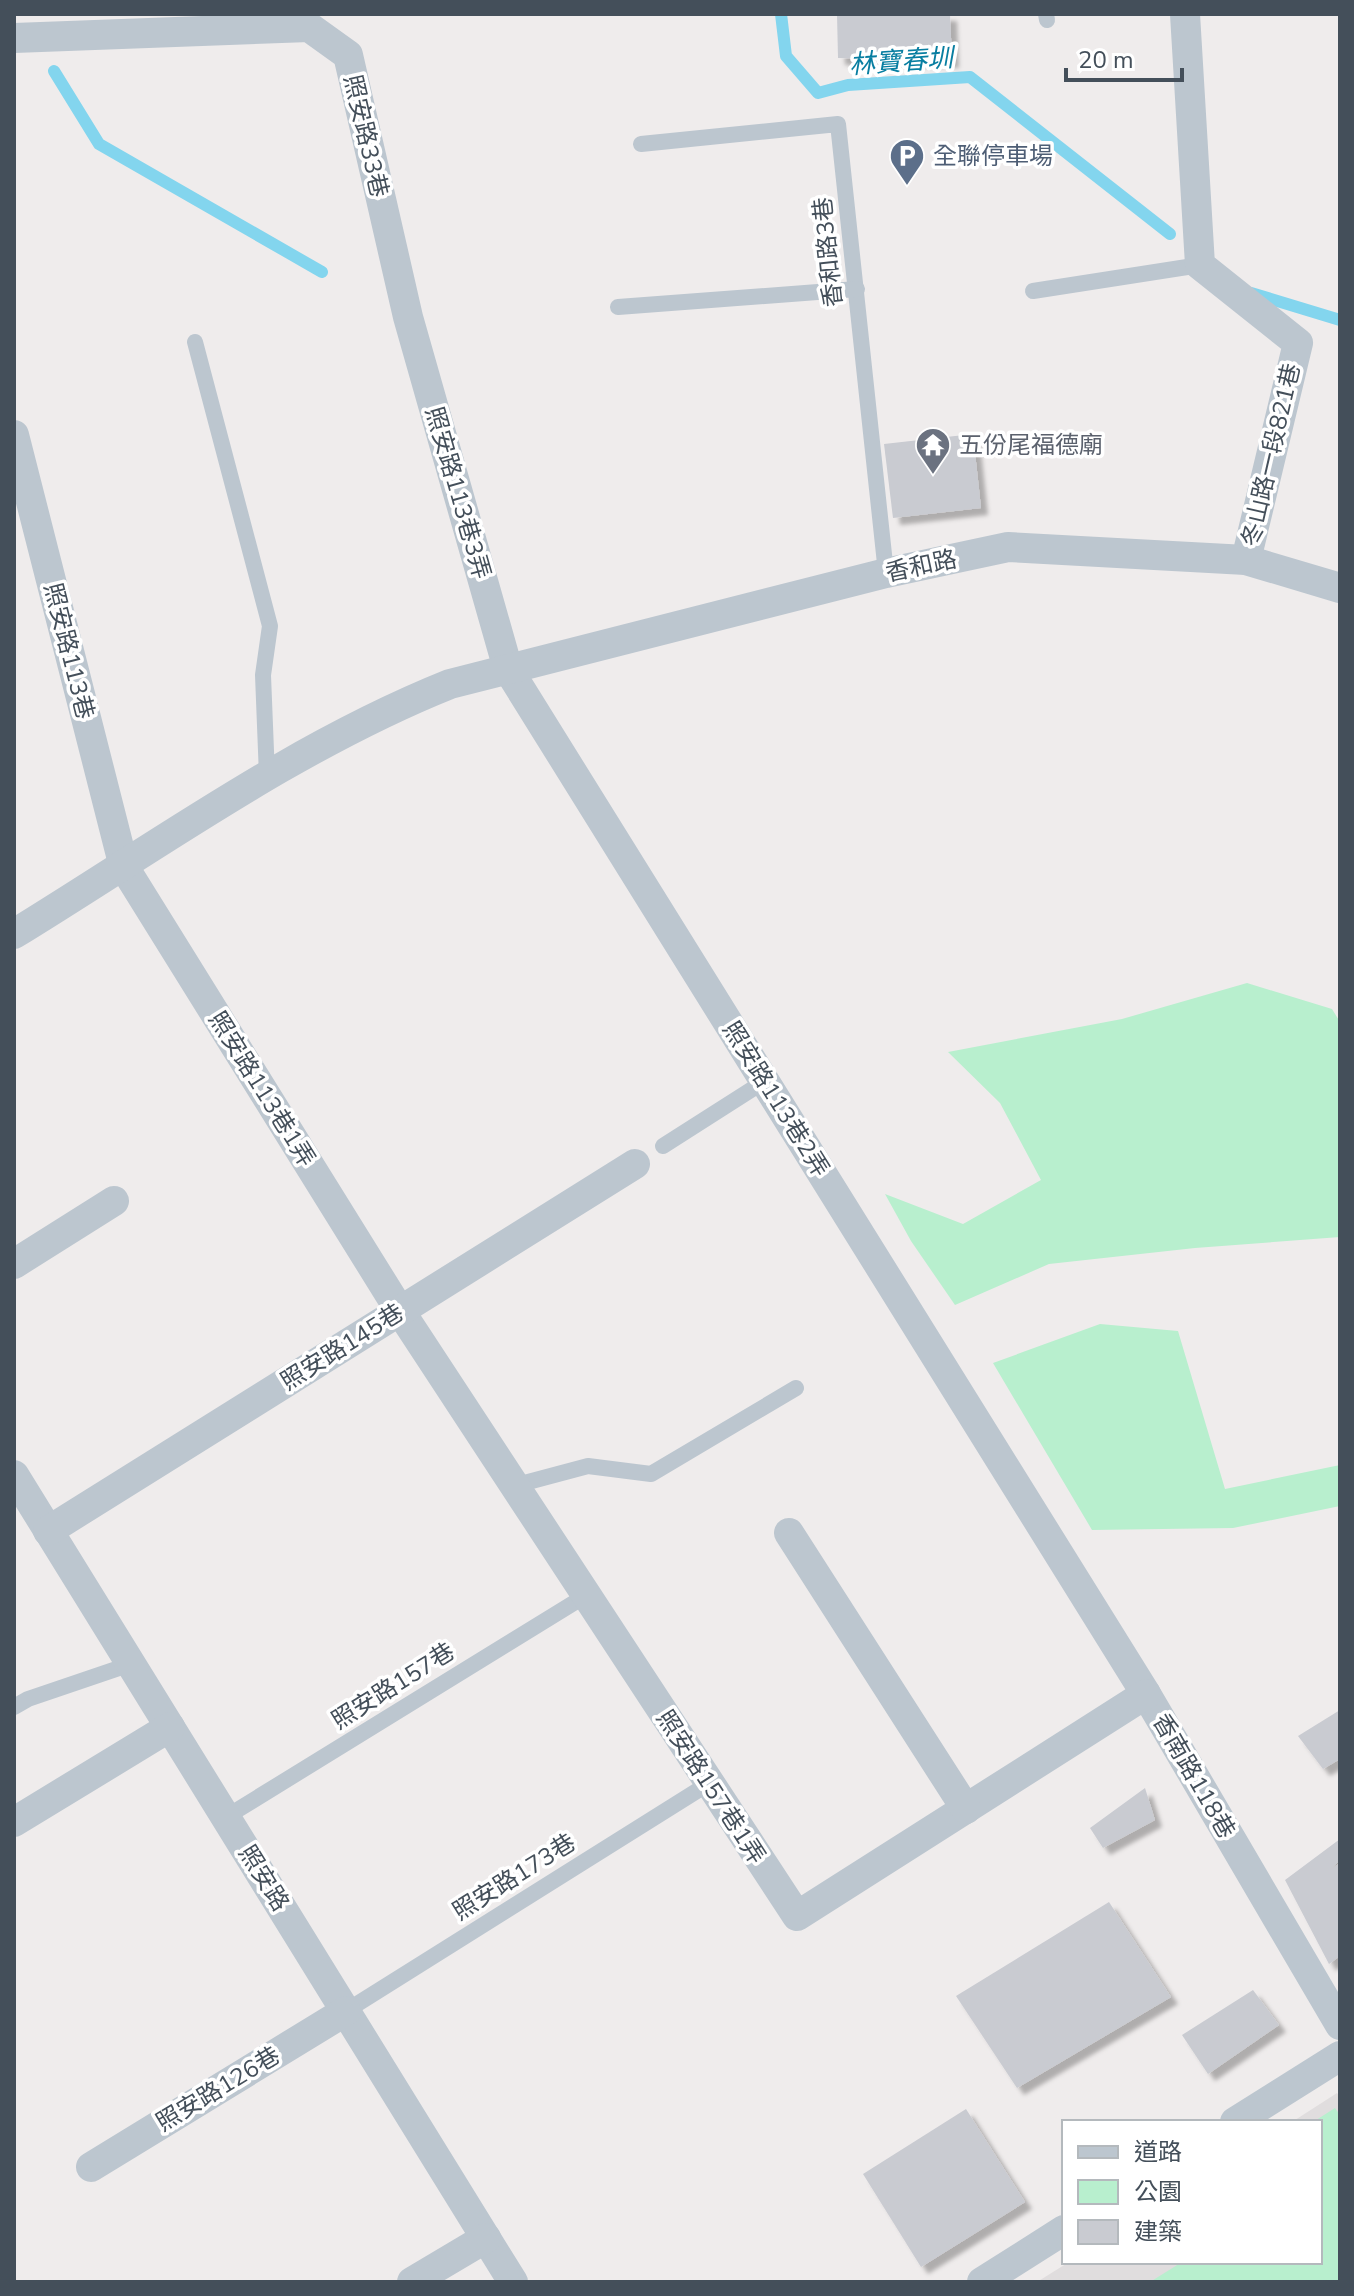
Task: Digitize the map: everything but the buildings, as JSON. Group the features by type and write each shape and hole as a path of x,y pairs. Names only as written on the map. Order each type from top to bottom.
{"street":[{"path":"1185,14 1200,265"},
{"name":"照安路33巷","path":"14,38 309,27 348,55 408,317"},
{"name":"冬山路一段821巷","path":"1200,265 1298,343 1246,560"},
{"name":"照安路113巷3弄","path":"408,317 508,669"},
{"name":"照安路113巷","path":"14,435 124,867"},
{"name":"香和路","path":"508,669 886,573 1008,547 1246,560 1340,588"},
{"path":"14,934 267,776 392,708 450,684 508,669"},
{"name":"照安路113巷2弄","path":"508,669 1044,1530"},
{"name":"照安路113巷1弄","path":"124,867 400,1311"},
{"name":"照安路145巷","path":"48,1531 635,1164"},
{"path":"14,1264 114,1201"},
{"name":"照安路157巷1弄","path":"400,1311 797,1916 1146,1694"},
{"name":"照安路","path":"14,1475 513,2282"},
{"name":"香南路118巷","path":"1044,1530 1146,1694 1340,2025"},
{"path":"789,1533 966,1809"},
{"path":"14,1822 170,1727"},
{"name":"照安路126巷","path":"91,2167 346,2011"},
{"path":"1238,2120 1340,2056"},
{"path":"982,2282 1062,2231"},
{"path":"412,2282 486,2238"}],"lane":[{"name":"香和路3巷","path":"641,144 838,124 886,573"},
{"path":"1033,291 1200,265"},
{"path":"618,307 857,289"},
{"path":"195,342 270,626 263,675 267,776"},
{"path":"663,1146 765,1081"},
{"path":"513,1486 588,1466 651,1474 796,1388"},
{"name":"照安路157巷","path":"226,1817 585,1596"},
{"path":"14,1707 28,1699 131,1664"},
{"name":"照安路173巷","path":"346,2011 708,1784"}],"shaded area":[{"path":"1337,2093 1340,2097 1340,2282 1037,2282 1066,2264 1322,2264 1322,2120 1295,2120"}],"green space":[{"path":"1247,983 1332,1009 1340,1022 1340,1237 1195,1248 1049,1264 955,1305 911,1241 885,1194 963,1224 1041,1180 1000,1103 948,1052 1122,1019"},
{"path":"1100,1324 1178,1331 1225,1489 1340,1465 1340,1506 1233,1528 1092,1530 993,1363"},
{"path":"1335,2108 1340,2115 1340,2282 1150,2282 1179,2264 1322,2264 1322,2120 1316,2120"}],"waterway":[{"name":"林寶春圳","path":"781,14 786,56 818,93 848,85 970,77 1170,234"},
{"path":"54,71 99,144 322,272"},
{"name":"林寶春圳","path":"1251,293 1340,320"}],"place":[{"name":"全聯停車場","path":"907,187"},
{"name":"五份尾福德廟","path":"933,476"}]}
